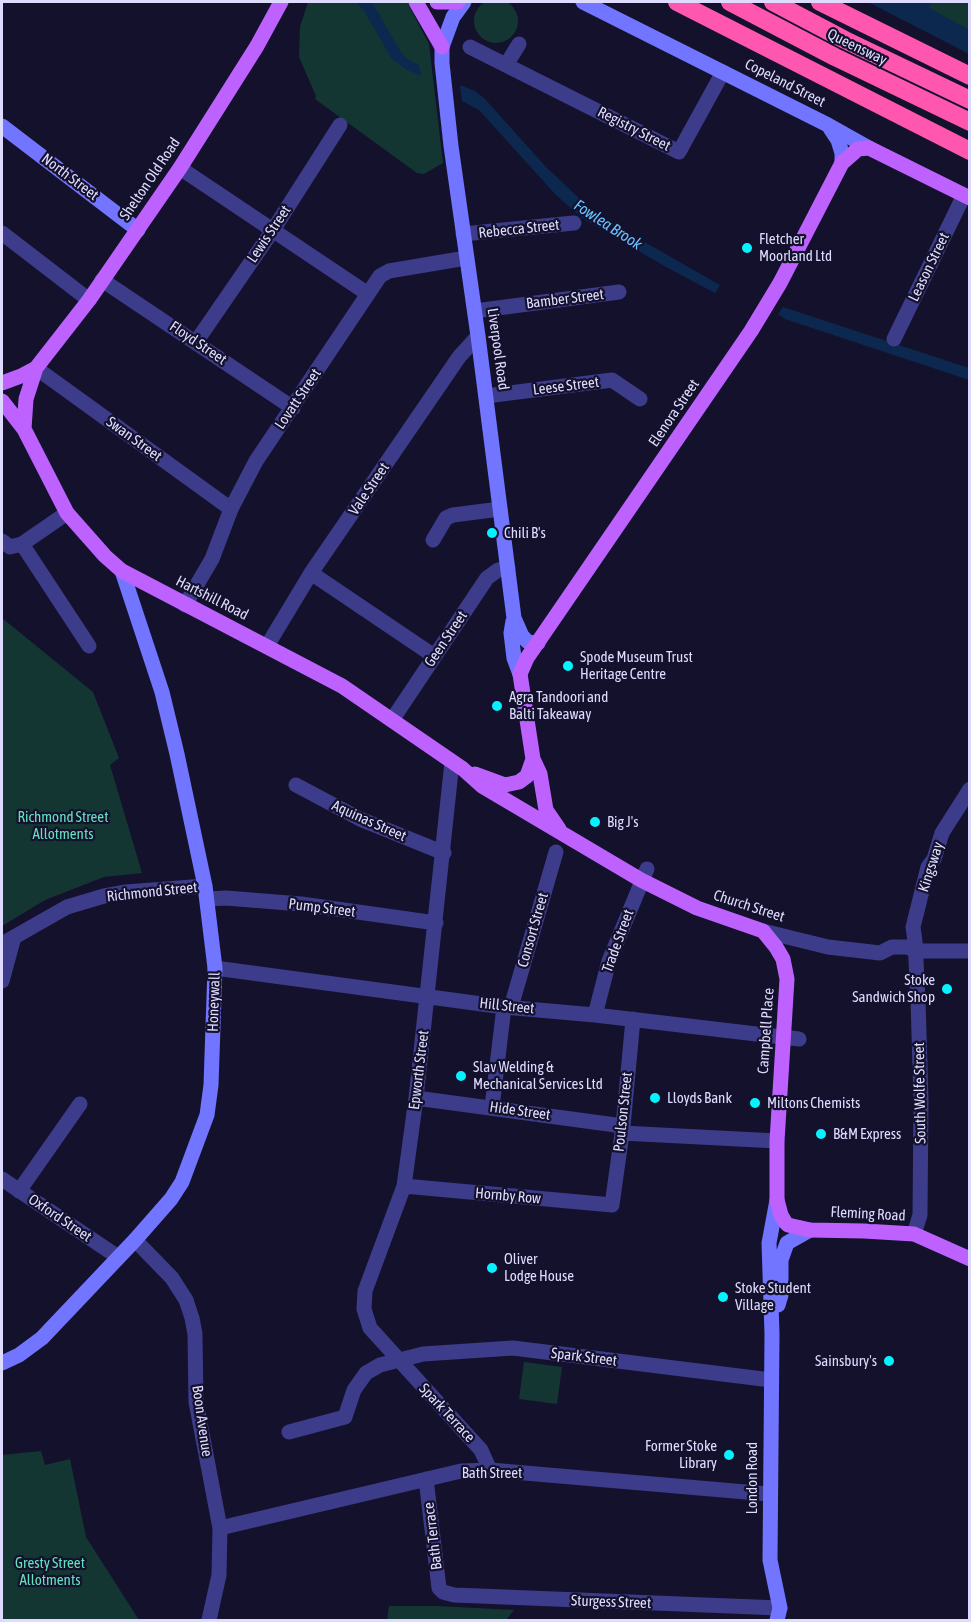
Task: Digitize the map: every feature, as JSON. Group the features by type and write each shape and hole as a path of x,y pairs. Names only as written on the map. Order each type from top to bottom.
{"highway":[{"path":"677,2 969,151"},
{"name":"Queensway","path":"730,2 835,57 969,122"},
{"name":"Queensway","path":"773,2 969,100"},
{"path":"820,2 969,76"}],"main road":[{"name":"Shelton Old Road","path":"24,429 26,399 36,368 89,300 180,168 257,46 281,2"},
{"path":"416,2 442,47"},
{"path":"437,2 458,2"},
{"path":"842,163 858,149 868,148"},
{"name":"Copeland Street","path":"868,148 967,197"},
{"name":"Elenora Street","path":"520,674 527,658 752,331 780,283 842,163"},
{"name":"Shelton Old Road","path":"2,383 36,368"},
{"name":"Hartshill Road","path":"2,401 24,429 67,513 105,556 122,571 342,686 458,765 482,786 561,832"},
{"name":"Liverpool Road","path":"520,674 533,759 540,774 546,810"},
{"name":"Hartshill Road","path":"458,765 504,785 519,782 527,777 533,759"},
{"name":"Church Street","path":"546,810 561,832 644,875 697,908 763,931"},
{"name":"Campbell Place","path":"763,931 783,959 787,979 791,1038 777,1141"},
{"name":"London Road","path":"777,1141 777,1200"},
{"name":"Fleming Road","path":"777,1200 781,1215 788,1225 810,1230 914,1234 969,1259"}],"street":[{"path":"442,47 453,17 464,2"},
{"name":"Copeland Street","path":"583,2 828,125 868,148"},
{"path":"506,65 519,44"},
{"name":"Liverpool Road","path":"442,47 444,84 514,618 512,633 514,658 520,674"},
{"name":"Registry Street","path":"470,47 679,152 723,72"},
{"name":"Lewis Street","path":"196,342 273,230 340,124"},
{"path":"828,125 838,140 842,163"},
{"name":"North Street","path":"2,126 138,230"},
{"path":"180,168 368,294"},
{"name":"Leason Street","path":"894,339 967,197"},
{"name":"Rebecca Street","path":"463,234 574,223"},
{"path":"2,233 89,300"},
{"name":"Lovatt Street","path":"185,605 212,559 231,509 256,462 380,276 389,271 466,258"},
{"name":"Floyd Street","path":"102,280 293,408"},
{"name":"Bamber Street","path":"475,311 619,292"},
{"name":"Vale Street","path":"267,646 311,573 459,357 478,336"},
{"name":"Swan Street","path":"36,368 231,509"},
{"name":"Leese Street","path":"486,396 612,380 640,399"},
{"path":"433,540 446,518 453,515 500,509"},
{"path":"2,541 10,547 22,544 67,513"},
{"path":"22,544 89,646"},
{"name":"Geen Street","path":"392,720 487,578 498,570 507,568"},
{"name":"Honeywall","path":"2,1363 19,1355 42,1338 171,1199 182,1182 207,1115 211,1085 215,968 206,892 162,692 122,571"},
{"path":"311,573 434,656"},
{"name":"Liverpool Road","path":"514,618 522,636 528,642 538,643"},
{"name":"Epworth Street","path":"398,1361 370,1328 363,1298 404,1186 444,853 458,765"},
{"name":"Aquinas Street","path":"296,785 360,819 444,853"},
{"name":"Kingsway","path":"916,946 913,927 928,867 934,859 942,833 969,789"},
{"name":"Consort Street","path":"492,1107 508,1007 556,852"},
{"name":"Trade Street","path":"595,1015 609,961 644,875"},
{"name":"Richmond Street","path":"8,940 67,907 104,896 126,892 206,892"},
{"name":"Pump Street","path":"206,892 226,898 301,904 436,924"},
{"name":"Church Street","path":"763,931 828,947 880,952 892,947 916,946 969,951"},
{"path":"2,981 8,940"},
{"name":"South Wolfe Street","path":"914,1234 920,1215 921,1100 916,946"},
{"name":"Hill Street","path":"215,968 508,1007 791,1038"},
{"name":"Poulson Street","path":"612,1205 633,1019"},
{"name":"Hide Street","path":"416,1098 492,1107 622,1129 777,1141"},
{"path":"20,1191 80,1104"},
{"name":"Oxford Street","path":"2,1179 118,1257"},
{"name":"Hornby Row","path":"404,1186 612,1205"},
{"name":"London Road","path":"777,1200 769,1243 772,1334 769,1494 770,1560 779,1614"},
{"name":"London Road","path":"772,1334 781,1294 781,1260 787,1243 810,1230"},
{"name":"Boon Avenue","path":"135,1240 172,1278 186,1300 192,1318 195,1334 196,1402 220,1528 219,1575 209,1620"},
{"name":"Spark Street","path":"289,1432 345,1417 354,1390 366,1373 380,1365 423,1354 513,1348 771,1380"},
{"name":"Spark Terrace","path":"398,1361 481,1450 490,1470"},
{"name":"Bath Street","path":"220,1528 461,1471 490,1470 769,1494"},
{"name":"Bath Terrace","path":"426,1479 439,1588 443,1592"},
{"name":"Sturgess Street","path":"443,1592 454,1595 779,1614"}],"green space":[{"path":"496,-1 511,6 518,21 511,36 496,43 481,36 474,21 481,6"},
{"path":"308,2 407,2 429,44 443,163 424,174 417,173 315,99 316,96 299,57 300,27"},
{"path":"927,2 969,2 969,30 928,8 931,4"},
{"name":"Richmond Street Allotments","path":"2,618 93,692 119,758 110,765 142,873 104,877 45,900 2,926"},
{"path":"524,1362 562,1367 557,1404 519,1399"},
{"name":"Gresty Street Allotments","path":"41,1451 45,1465 70,1459 86,1537 139,1620 2,1620 2,1455"},
{"path":"389,1606 514,1610 506,1620 387,1620"}],"water":[{"path":"356,2 372,2 401,52 406,58 419,65 421,76 407,70 391,58 363,9"},
{"path":"868,2 931,3 929,8 969,30 969,54"},
{"name":"Fowlea Brook","path":"460,85 475,91 485,99 546,167 597,215 720,285 715,293 582,218 555,194 479,110 462,101"},
{"path":"783,307 969,368 969,380 785,319 778,314"}],"place":[{"name":"Fletcher Moorland Ltd","path":"747,248"},
{"name":"Chili B's","path":"492,533"},
{"name":"Spode Museum Trust Heritage Centre","path":"568,666"},
{"name":"Agra Tandoori and Balti Takeaway","path":"497,706"},
{"name":"Big J's","path":"595,822"},
{"name":"Stoke Sandwich Shop","path":"947,989"},
{"name":"Slav Welding & Mechanical Services Ltd","path":"461,1076"},
{"name":"Lloyds Bank","path":"655,1098"},
{"name":"Miltons Chemists","path":"755,1103"},
{"name":"B&M Express","path":"821,1134"},
{"name":"Oliver Lodge House","path":"492,1268"},
{"name":"Stoke Student Village","path":"723,1297"},
{"name":"Sainsbury's","path":"889,1361"},
{"name":"Former Stoke Library","path":"729,1455"}]}
